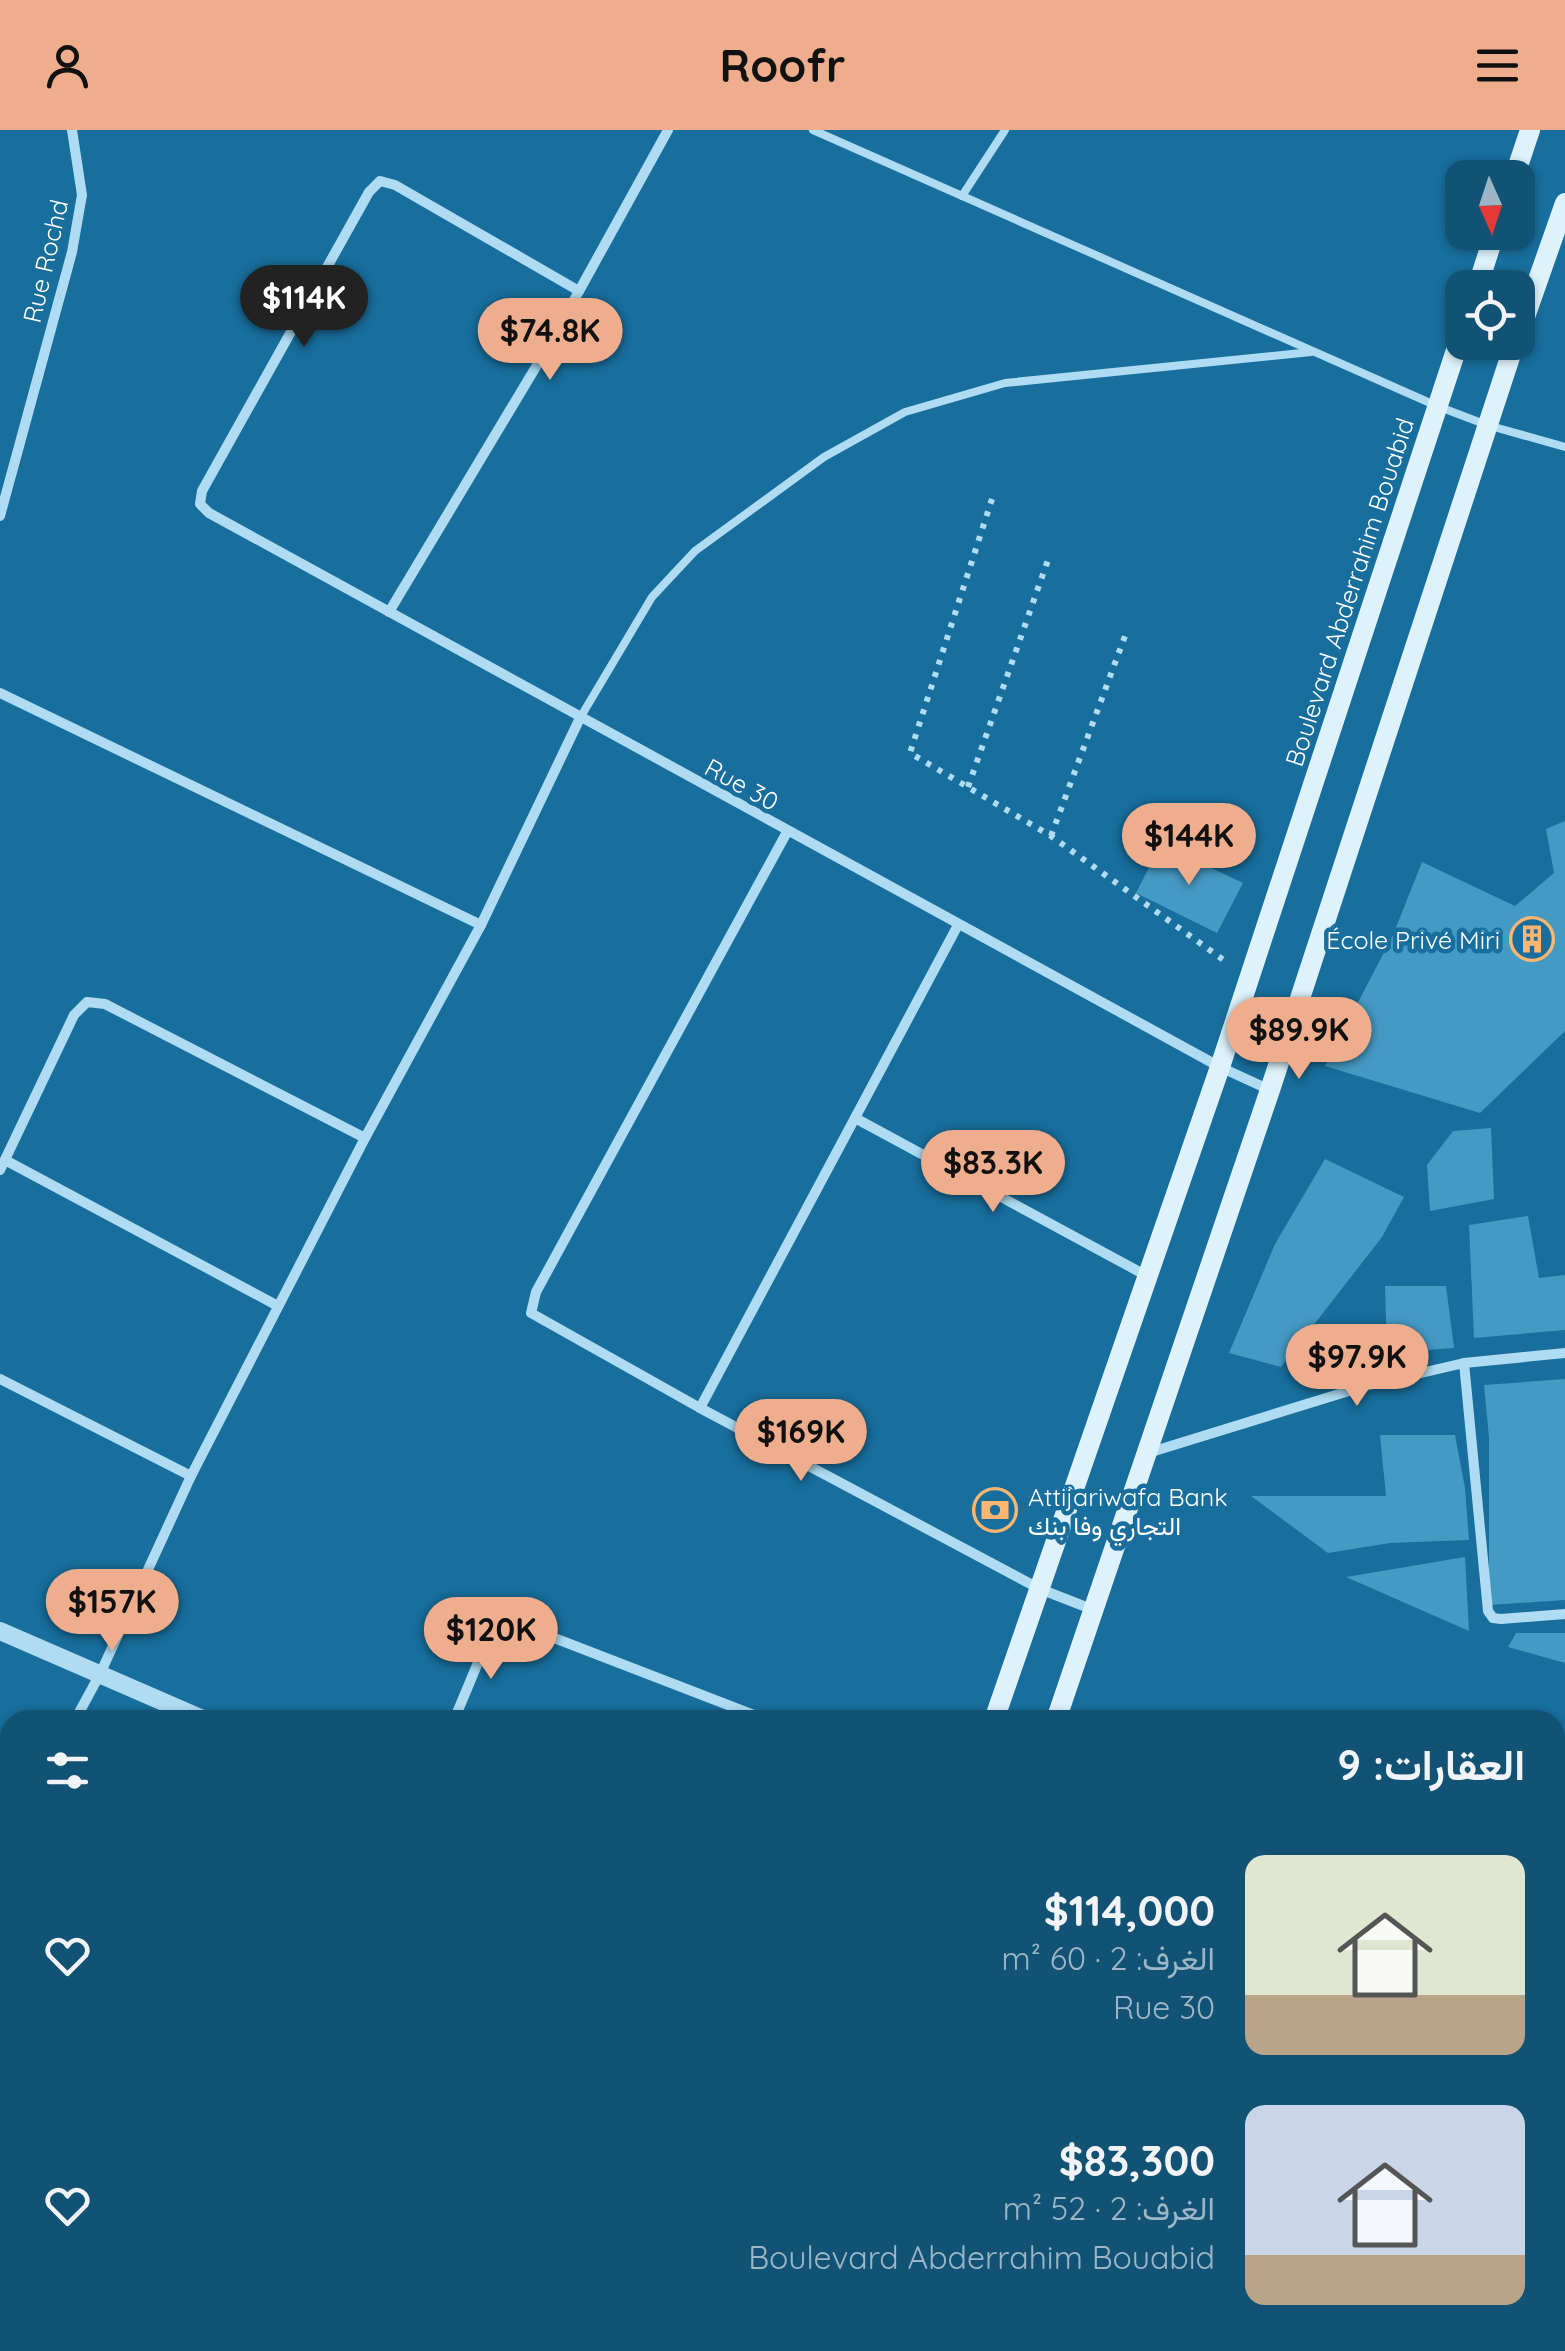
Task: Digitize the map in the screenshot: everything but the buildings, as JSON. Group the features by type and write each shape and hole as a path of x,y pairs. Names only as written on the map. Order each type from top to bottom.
{"main road":[{"path":"1520,160 1530,130"},
{"path":"1535,287 1565,203"},
{"name":"Boulevard Abderrahim Bouabid","path":"997,1710 1220,1068 1453,360"},
{"path":"1060,1710 1270,1090 1509,360"}],"street":[{"name":"Rue Rochd","path":"0,516 72,252 82,195 72,130"},
{"path":"389,612 579,292 668,130"},
{"name":"Rue 30","path":"579,292 395,185 380,181 369,192 202,491 200,504 208,513 958,926 1220,1068 1270,1090"},
{"path":"0,693 481,925"},
{"path":"80,1710 191,1476 364,1138 481,925 580,718"},
{"path":"787,832 536,1292 531,1314 1040,1588 1095,1610"},
{"path":"700,1408 958,926"},
{"path":"278,1306 2,1165 74,1016 87,1002 105,1004 364,1138"},
{"path":"855,1118 1149,1277"},
{"path":"1148,1453 1365,1386 1464,1363 1565,1353"},
{"path":"1464,1363 1488,1612 1501,1619 1565,1614"},
{"path":"0,1379 191,1476"},
{"path":"458,1710 487,1641 499,1626 518,1624 740,1710"},
{"path":"0,1631 182,1710"}],"lane":[{"path":"813,130 1437,406 1565,448"},
{"path":"962,196 1005,130"},
{"path":"580,718 652,596 695,551 824,456 906,412 1005,382 1310,352"}],"path":[{"path":"992,499 910,752 1050,836 1248,978"},
{"path":"968,787 1048,560"},
{"path":"1050,836 1125,636"}],"place":[{"name":"École Privé Miri","path":"1532,939"},
{"name":"Attijariwafa Bank التجاري وفا بنك","path":"995,1510"}]}
